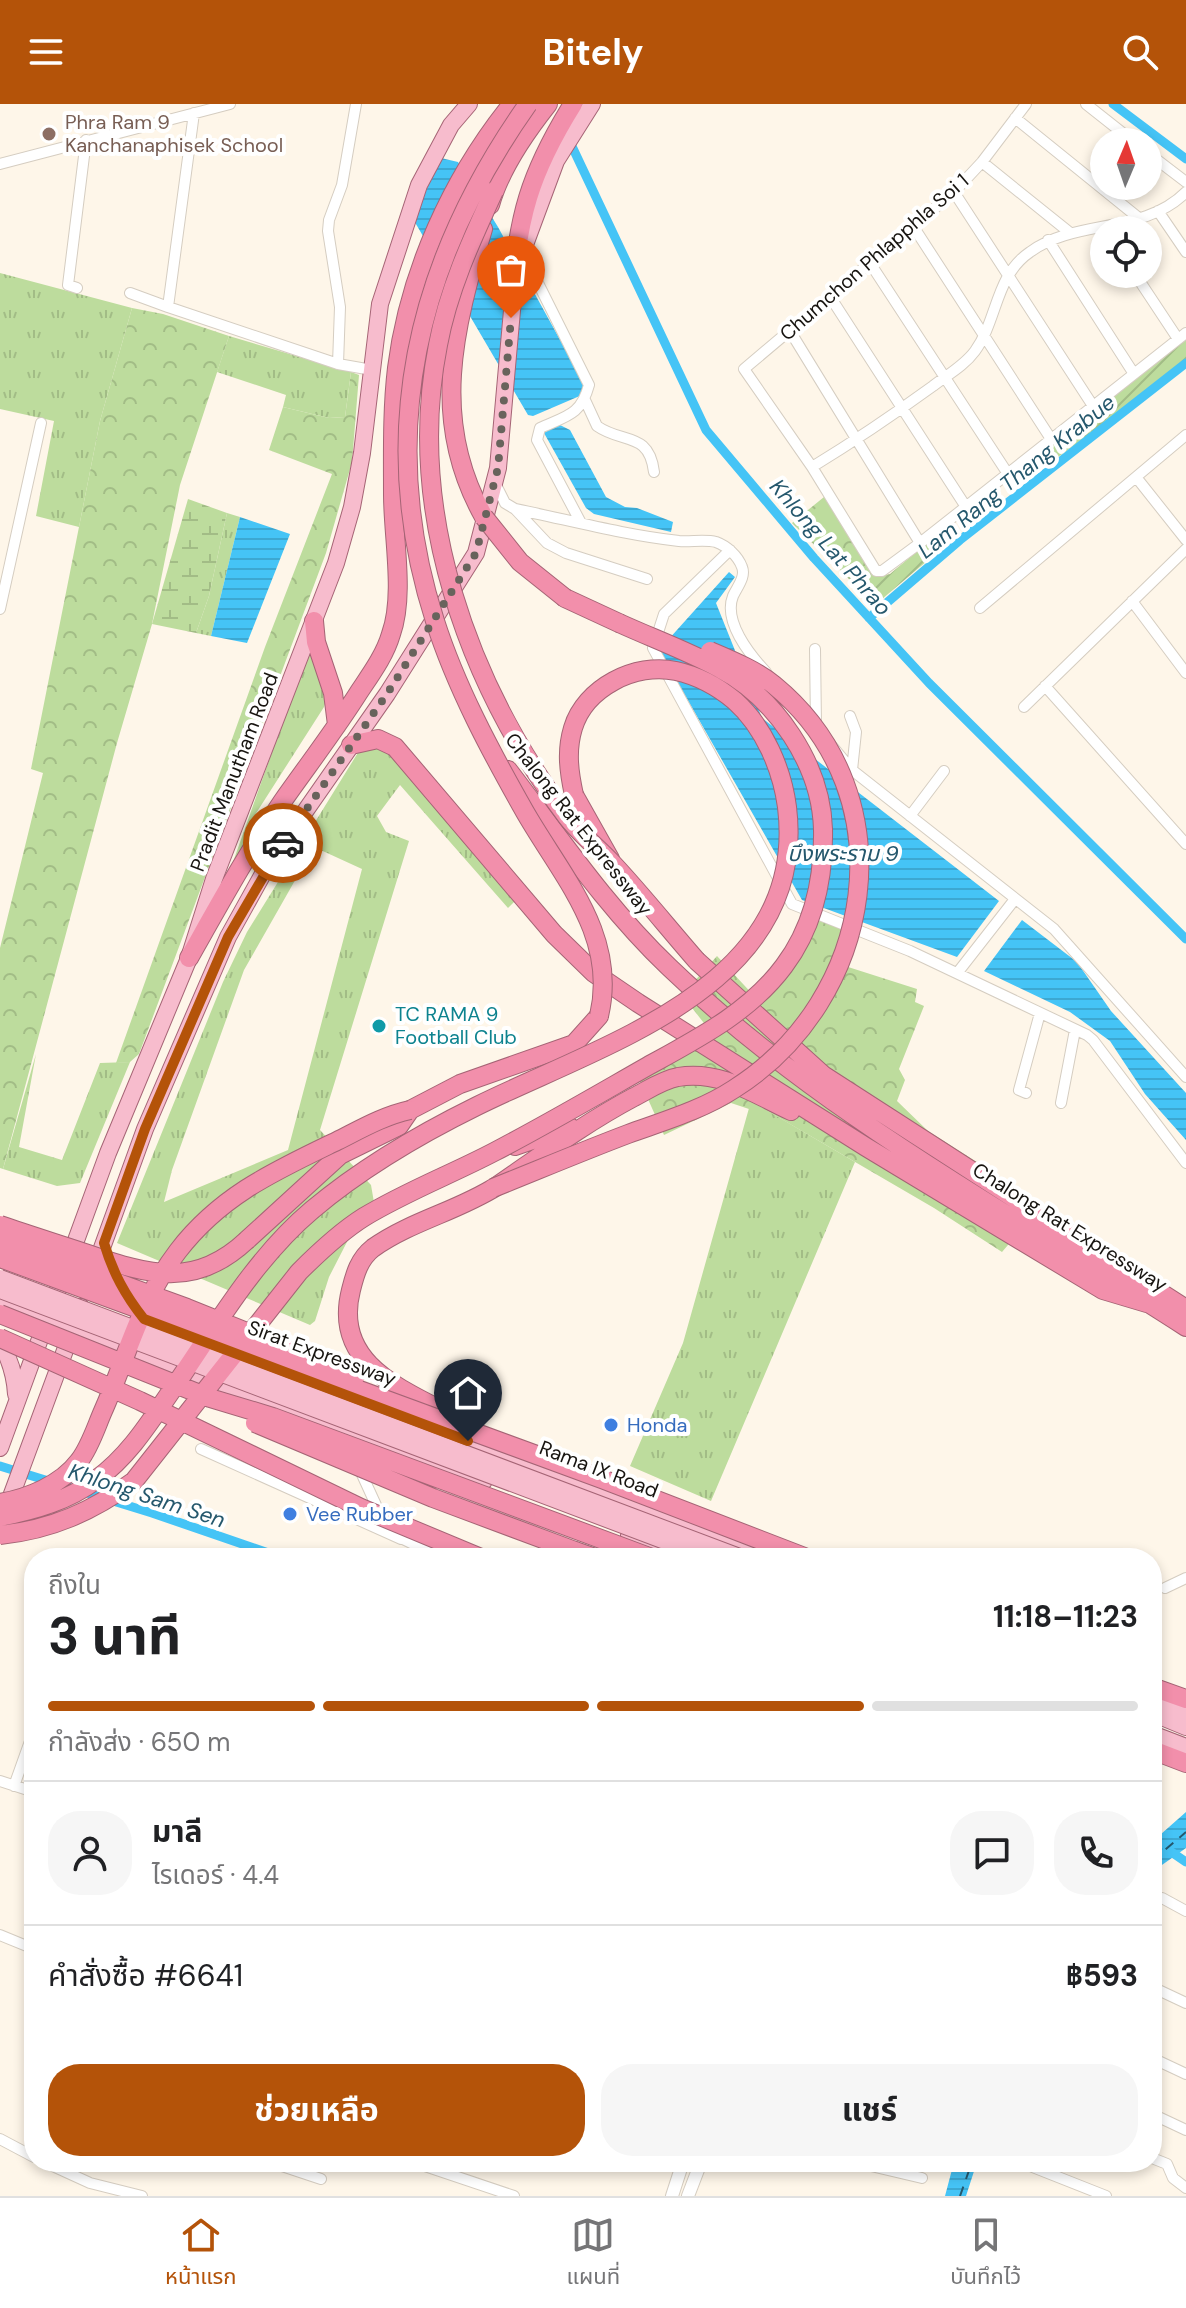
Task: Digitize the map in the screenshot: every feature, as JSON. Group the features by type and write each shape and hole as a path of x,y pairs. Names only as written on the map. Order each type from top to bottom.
{"highway":[{"path":"189,958 251,850 375,669 392,634 396,583 393,531 397,369 406,321 421,269 450,200 492,129 512,104"},
{"name":"Chalong Rat Expressway","path":"528,104 473,193 441,265 420,334 407,421 413,529 424,582 452,666 489,745 565,849 632,929 669,967 763,1050 863,1123 1186,1327"},
{"name":"Chalong Rat Expressway","path":"548,104 527,132 494,191 458,273 438,344 428,436 438,537 460,618 520,744 568,818 614,865 697,961 823,1075 1186,1309"},
{"path":"512,299 518,234 527,196 573,104"},
{"path":"0,1535 47,1527 80,1515 134,1481 172,1436 242,1341 299,1272 324,1247 364,1217 495,1151 717,1027 764,990 785,965 809,924 823,857 822,823 808,768 795,740 779,719 760,697 720,668 565,598 520,562 484,517 462,471 452,411 453,349 494,191"},
{"path":"314,621 316,642 333,693 337,725"},
{"path":"502,1443 381,1377 356,1348 348,1332 347,1314 355,1271 370,1251 397,1233 493,1188 680,1115 735,1089 770,1061 804,1025 829,987 849,938 859,876 857,819 841,770 812,725 773,684 728,658 689,642 619,623"},
{"path":"0,1517 34,1511 76,1493 111,1468 146,1428 266,1256 307,1214 345,1182 408,1141 610,1046 689,1000 736,962 761,931 783,879 789,843 783,782 759,729 741,706 715,684 673,670 645,670 615,680 598,690 574,724 569,747 569,771 574,795 614,865"},
{"path":"351,745 378,739 395,747 554,934 594,973 866,1147 1103,1290 1150,1304"},
{"path":"6,1499 40,1491 79,1461 106,1405 146,1301 177,1253 204,1220 239,1191 389,1115 410,1110 460,1084 574,1044 599,1016 605,991 601,954 588,917 489,745"},
{"path":"493,1188 599,1116 665,1081 690,1076 715,1078 750,1089 866,1147"},
{"path":"0,1225 131,1269 162,1275 195,1272 231,1256 340,1155 399,1126 410,1110"},
{"path":"495,1151 599,1116"},
{"path":"286,1203 376,1147 408,1141"},
{"path":"0,1240 187,1308 393,1391 421,1410 443,1431"},
{"name":"Sirat Expressway","path":"0,1258 780,1548"},
{"path":"0,1314 210,1398 287,1422 625,1548"},
{"path":"0,1340 128,1396 361,1508 457,1548"},
{"path":"210,1398 249,1420 312,1448 567,1548"},
{"path":"1162,1692 1186,1700"},
{"path":"1162,1754 1186,1763"}],"main road":[{"name":"Pradit Manutham Road","path":"1,1444 108,1153 189,958 214,879 336,563 352,507 362,453 380,304 419,185 451,125 469,104"},
{"path":"0,1527 6,1499 29,1450 145,1129 228,937 269,863 387,694 472,561 495,483 517,270 556,161 592,104"},
{"path":"167,1014 172,1020 191,1022"},
{"path":"104,1243 121,1290 144,1319"},
{"name":"Rama IX Road","path":"0,1266 752,1548"},
{"name":"Rama IX Road","path":"0,1278 716,1548"},
{"path":"0,1290 684,1548"},
{"path":"0,1302 660,1548"},
{"path":"0,1340 15,1378 16,1404"},
{"path":"64,1355 75,1351 141,1372 202,1376"},
{"path":"1162,1704 1186,1713"},
{"path":"1162,1717 1186,1727"},
{"path":"1162,1730 1186,1739"},
{"path":"1162,1739 1186,1750"},
{"path":"1162,1744 1186,1750"}],"street":[{"path":"0,164 230,104"},
{"path":"338,364 340,307 328,231 342,185 356,104"},
{"name":"Chumchon Phlapphla Soi 1","path":"812,467 746,372 746,366 954,192 982,162 1026,104"},
{"path":"1086,104 1116,128"},
{"path":"168,307 194,113"},
{"path":"1015,118 1136,216"},
{"path":"77,288 68,285 86,140"},
{"path":"982,162 1069,232"},
{"path":"1162,164 1186,182"},
{"path":"954,192 1093,406"},
{"path":"1147,216 1186,192"},
{"path":"1158,211 1186,252"},
{"path":"913,226 1051,439"},
{"path":"1090,230 1069,232 1028,252 1009,274 994,304 984,335 965,362 858,439 812,467 876,571 882,571 920,543 1182,336 1146,288"},
{"path":"1048,240 1134,374"},
{"path":"870,263 1008,474"},
{"path":"538,283 589,385 585,400 577,412 540,428 537,433 537,440 581,523"},
{"path":"130,293 338,364 372,370"},
{"path":"829,295 966,507"},
{"path":"790,331 920,543"},
{"path":"585,400 597,426 639,442 647,449 653,459 654,472"},
{"path":"0,609 41,423"},
{"path":"980,608 1186,435"},
{"path":"1136,477 1186,540"},
{"path":"495,483 505,503 515,509 547,543 566,553 647,579"},
{"path":"515,509 679,541 712,541 730,550 743,568 730,606 734,622 745,645 761,667 816,725 852,770 1054,929 1186,1077"},
{"path":"1024,707 1186,549"},
{"path":"730,550 664,614 653,648 792,904 958,972 1093,1040 1186,1163"},
{"path":"1132,601 1186,673"},
{"path":"815,649 816,725"},
{"path":"1045,686 1186,844"},
{"path":"850,716 856,732 852,770"},
{"path":"910,816 944,771"},
{"path":"958,972 1015,899"},
{"path":"1026,1093 1019,1090 1040,1013"},
{"path":"1061,1103 1075,1030"},
{"path":"344,1430 372,1500 383,1520 401,1539"},
{"path":"201,1449 420,1548"},
{"path":"1165,1588 1186,1578"},
{"path":"14,1786 24,1758"},
{"path":"0,1781 24,1789"},
{"path":"1162,1898 1186,1911"},
{"path":"0,1935 24,1945"},
{"path":"1162,1992 1186,2003"},
{"path":"1162,2063 1186,2074"},
{"path":"1162,2119 1186,2130"},
{"path":"0,2139 24,2152"},
{"path":"1162,2162 1167,2164 1173,2178 1186,2188"},
{"path":"66,2172 90,2183 142,2196"},
{"path":"300,2172 321,2179"},
{"path":"443,2172 514,2196"},
{"path":"672,2196 680,2172"},
{"path":"688,2196 697,2172"},
{"path":"896,2172 922,2178"},
{"path":"1045,2172 1106,2196"}],"green space":[{"path":"0,273 132,308 100,421 79,527 36,516 54,421 0,409"},
{"path":"132,308 163,314 229,336 180,485 152,624 3,1169 0,1168 0,948 43,773 31,769 100,421"},
{"path":"229,336 351,372 345,417 329,418 283,407 286,395 217,372"},
{"path":"1186,338 1186,360 1092,433 1082,420"},
{"path":"351,372 359,375 352,462 326,553 139,1054 130,1062 116,1063 265,647 332,474 269,450 283,407 329,418 345,417"},
{"path":"1082,420 1092,433 1058,457 1049,445"},
{"path":"824,497 873,571 856,586 792,523"},
{"path":"188,499 227,513 209,596 196,633 152,624"},
{"path":"823,503 847,537 828,551 804,517"},
{"path":"227,513 240,517 211,636 196,633 209,596"},
{"path":"940,532 947,544 875,605 856,586 873,571 880,576 890,574"},
{"path":"309,648 328,693 324,707 253,818 244,846 228,876"},
{"path":"383,746 517,899 508,908 400,785 377,816 386,832 409,841 320,1130 371,1185 376,1214 348,1240 329,1277 315,1321 310,1325 117,1243 223,982 247,932 359,751","holes":["314,847 362,869 288,1150 164,1202 172,1170 244,970"]},
{"path":"815,919 858,935 845,966 917,989 915,1002 924,1006 899,1069 905,1080 897,1101 928,1131 1043,1204 1002,1252 934,1208 752,1102 749,1109 731,1103 664,1135 639,1079 714,1036 682,995 717,956 757,999"},
{"path":"36,1054 19,1147 62,1160 100,1063 130,1062 80,1183 57,1186 3,1169"},
{"path":"751,1101 855,1162 711,1501 630,1466 683,1343"}],"water":[{"path":"441,158 458,162 498,227 585,385 582,395 533,416 528,415 413,219"},
{"path":"558,424 570,430 606,497 625,507 637,508 673,522 671,532 594,514 586,508 544,433"},
{"path":"240,517 290,534 247,643 211,636"},
{"name":"บึงพระราม 9","path":"729,572 735,577 716,603 762,718 999,901 957,957 802,900 659,650"},
{"path":"1022,920 1077,962 1111,1011 1186,1093 1186,1140 1145,1094 1110,1041 1070,1012 984,971"},
{"path":"1186,1812 1186,1848 1162,1865 1162,1833"},
{"path":"951,2172 974,2172 966,2196 945,2196"}],"waterway":[{"path":"1113,104 1186,159"},
{"name":"Khlong Lat Phrao","path":"569,140 706,430 814,558 929,683 1186,939"},
{"name":"Lam Rang Thang Krabue","path":"869,618 960,540 1186,363"},
{"name":"Khlong Sam Sen","path":"0,1466 254,1548"},
{"path":"1167,1849 1186,1862"}],"ferry route":[{"path":"1162,1852 1186,1832"},
{"path":"960,2196 968,2172"}],"way so far":[{"path":"283,843 387,694 476,553 498,468 511,318"}],"place":[{"name":"Phra Ram 9 Kanchanaphisek School","path":"49,134"},
{"name":"TC RAMA 9 Football Club","path":"379,1026"},
{"name":"Honda","path":"611,1425"},
{"name":"Vee Rubber","path":"290,1514"}],"route":[{"path":"283,843 228,937 145,1129 104,1243 107,1255 121,1290 144,1319 468,1441"}]}
